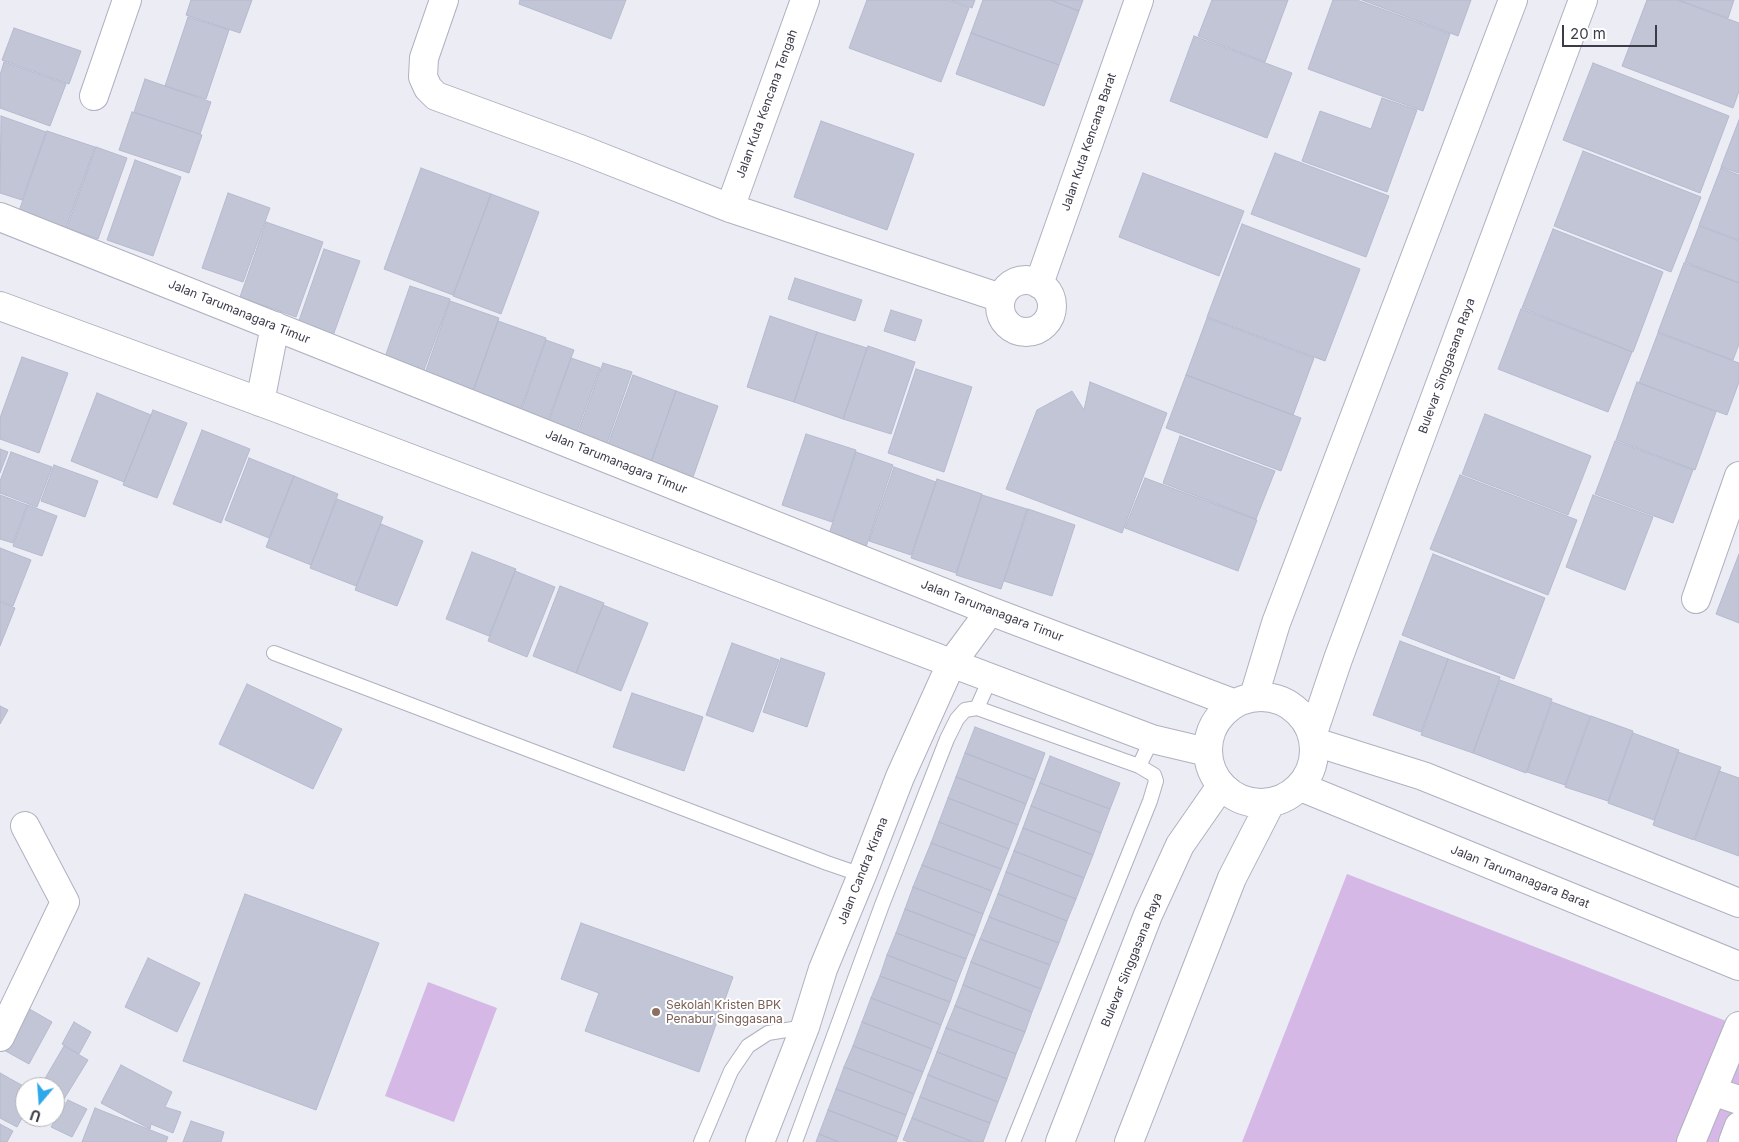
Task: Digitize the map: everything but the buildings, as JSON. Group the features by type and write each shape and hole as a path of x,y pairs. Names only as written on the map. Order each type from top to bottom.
{"street":[{"path":"94,96 127,0"},
{"path":"444,0 424,58 423,77 428,88 436,96 580,149 730,208 1001,298"},
{"name":"Jalan Kuta Kencana Tengah","path":"730,208 805,0"},
{"name":"Jalan Kuta Kencana Barat","path":"1039,284 1139,0"},
{"path":"1243,699 1279,698 1300,712 1314,738 1313,766 1300,787 1286,798 1270,804 1243,801 1220,786 1211,770 1207,752 1213,724 1243,699 1274,629 1513,0"},
{"name":"Bulevar Singgasana Raya","path":"1314,738 1341,650 1582,0"},
{"name":"Jalan Tarumanagara Timur","path":"0,217 990,611 1243,699"},
{"path":"1028,280 1039,284 1047,292 1051,303 1050,314 1044,324 1035,330 1024,332 1012,329 1004,321 1000,310 1001,298 1007,288 1016,282 1028,280"},
{"path":"0,306 260,402 1152,739 1207,752"},
{"path":"260,402 276,326"},
{"path":"1696,598 1739,476"},
{"name":"Jalan Candra Kirana","path":"760,1142 805,1027 822,969 862,875 900,776 951,664 990,611"},
{"path":"1314,738 1423,776 1739,903"},
{"name":"Bulevar Singgasana Raya","path":"1060,1142 1148,915 1180,845 1220,786"},
{"name":"Jalan Tarumanagara Barat","path":"1300,787 1739,966"},
{"path":"1129,1142 1232,878 1270,804"},
{"path":"0,1036 65,902 25,826"},
{"path":"1691,1142 1739,1026"},
{"path":"1712,1091 1739,1100"},
{"path":"1733,1142 1739,1126"}],"lane":[{"path":"274,652 862,875"},
{"path":"977,708 990,679"},
{"path":"795,1142 882,904 947,739 957,719 965,710 977,708 1139,766 1154,775 1156,781 1150,801 1013,1142"},
{"path":"1139,766 1152,739"},
{"path":"700,1142 732,1071 748,1046 768,1033 805,1027"}],"shaded area":[{"path":"1347,874 1739,1026 1739,1142 1242,1142"},
{"path":"428,982 497,1008 454,1122 385,1096"}],"place":[{"name":"Sekolah Kristen BPK Penabur Singgasana","path":"656,1012"}]}
